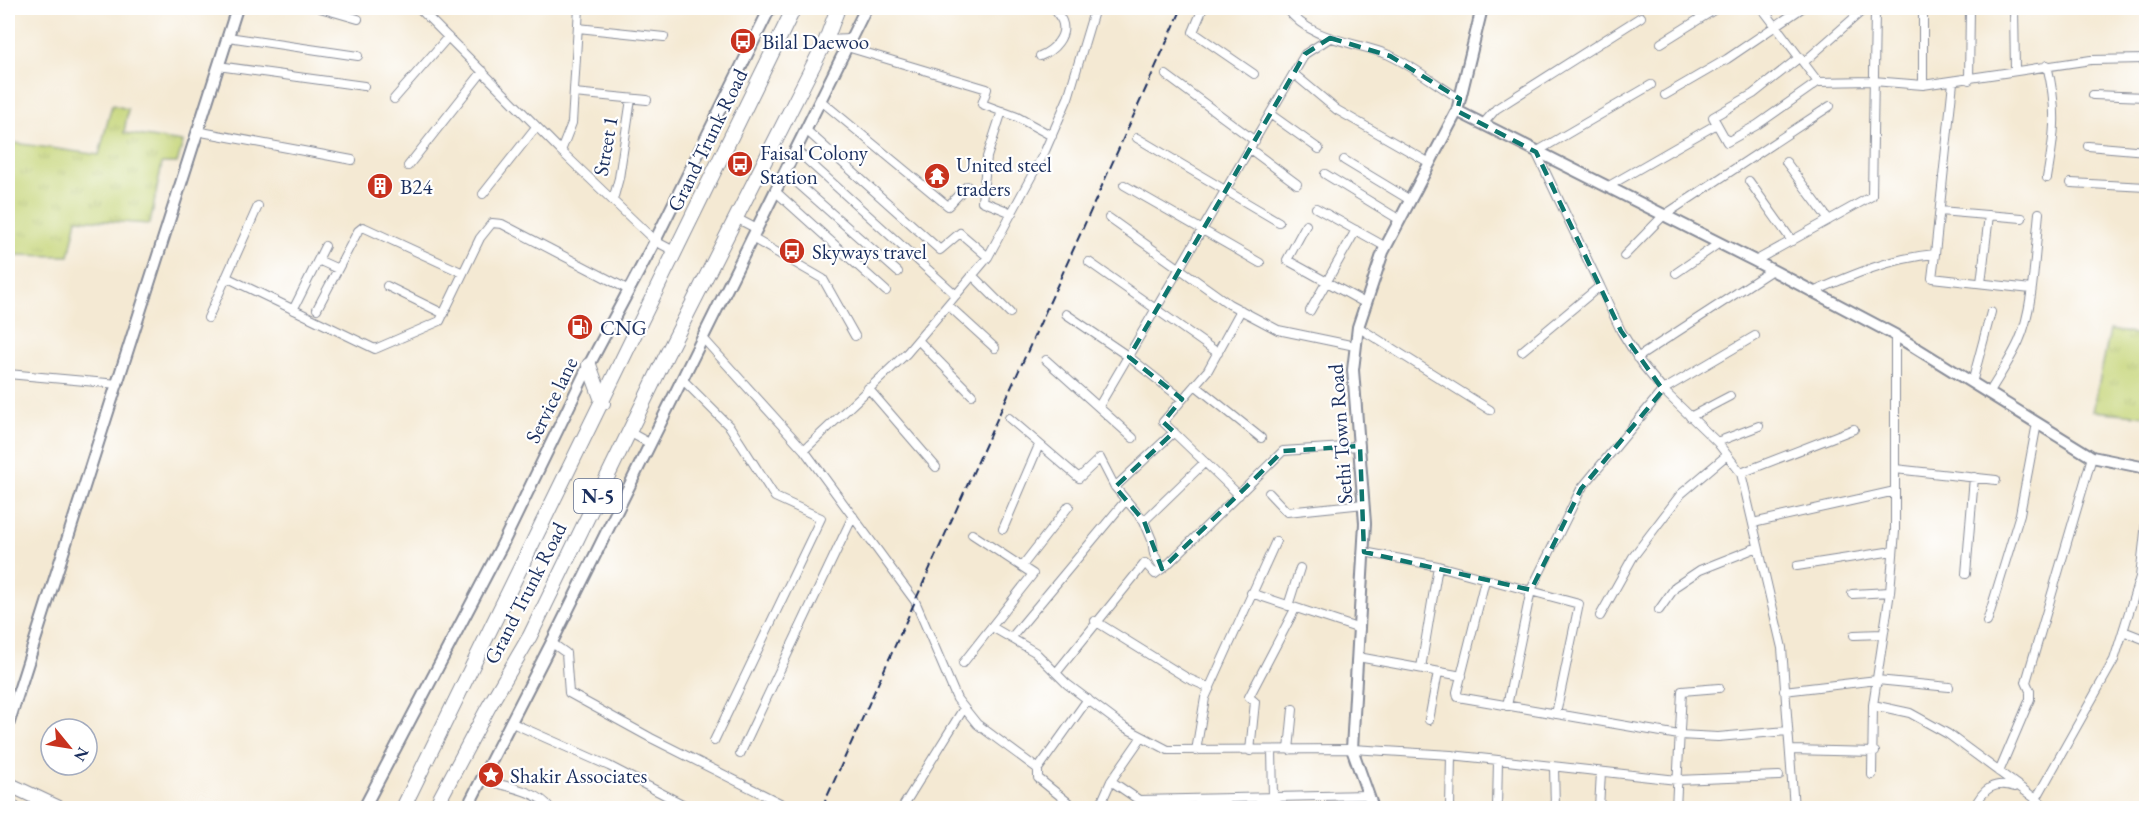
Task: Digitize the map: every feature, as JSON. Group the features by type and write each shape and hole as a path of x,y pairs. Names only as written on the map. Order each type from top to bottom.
{"highway":[{"name":"Grand Trunk Road","path":"403,808 603,403 794,8"},
{"name":"Grand Trunk Road","path":"435,808 488,708 531,636 629,432 826,40 838,8"},
{"path":"589,365 603,403"},
{"path":"392,808 460,676 497,618"},
{"path":"445,808 531,636"},
{"path":"8,784 59,808"},
{"path":"8,806 13,808"}],"street":[{"path":"8,725 237,8"},
{"path":"320,8 358,19"},
{"path":"419,8 561,151 656,241 676,252"},
{"path":"561,151 572,123 579,8"},
{"name":"Service lane","path":"364,808 501,547 589,365 656,241 770,8"},
{"path":"467,808 552,643 866,8"},
{"path":"1040,56 1049,53 1059,41 1063,23 1055,8"},
{"path":"804,450 918,340 988,257 1052,136 1068,98 1095,8"},
{"path":"1203,8 1192,32 1254,74"},
{"path":"1287,8 1293,18 1330,38 1390,56 1460,99"},
{"name":"Sethi Town Road","path":"1373,808 1352,749 1364,552 1364,504 1353,370 1355,346 1365,303 1386,247 1457,111 1482,8"},
{"path":"1661,43 1717,8"},
{"path":"1762,8 1774,27 1783,32 1818,82"},
{"path":"1665,95 1727,59 1802,8"},
{"path":"1923,8 1923,85"},
{"path":"1969,80 1970,8"},
{"path":"2014,8 2015,70"},
{"path":"1863,10 1802,60 1753,94 1713,117 1727,142 1757,125 1818,82 1873,81 1923,85 1969,80 2047,65 2091,60 2146,59"},
{"path":"1755,261 1872,195 1875,11"},
{"path":"1483,124 1496,109 1641,17"},
{"path":"578,28 664,37"},
{"path":"228,37 358,56"},
{"path":"394,99 448,37"},
{"path":"1099,406 1305,54 1330,38"},
{"path":"826,40 849,43 987,89 982,104 1002,111 1052,136"},
{"path":"2047,65 2055,99 2055,132 2047,178"},
{"path":"218,66 364,86"},
{"path":"408,166 483,71"},
{"path":"1294,74 1337,110 1430,163"},
{"path":"1166,75 1255,141"},
{"path":"1953,82 1932,278 2031,289"},
{"path":"1536,152 1651,85"},
{"path":"574,93 647,100"},
{"path":"2093,95 2146,97"},
{"name":"Street 1","path":"613,200 620,178 632,99"},
{"path":"820,100 948,206 967,186"},
{"path":"1624,256 1663,216 1830,106"},
{"path":"1002,111 987,156 982,201 1012,213"},
{"path":"1457,111 1755,261 1895,335 2092,457 2146,468"},
{"path":"1270,114 1319,149"},
{"path":"1607,188 1717,124"},
{"path":"483,194 536,127"},
{"path":"806,130 940,250 960,233 988,257"},
{"path":"196,131 352,160"},
{"path":"1137,138 1279,222"},
{"path":"2088,146 2146,151"},
{"path":"1250,149 1297,184"},
{"path":"796,150 956,295"},
{"path":"1536,152 1637,358 1663,390 1717,442 1741,473 1782,648 1794,808"},
{"path":"1344,160 1410,200"},
{"path":"1786,162 1829,220"},
{"path":"785,172 898,272"},
{"path":"1325,174 1400,220"},
{"path":"1749,182 1792,241"},
{"path":"2071,183 2146,187"},
{"path":"1124,185 1260,263"},
{"path":"775,192 886,291"},
{"path":"208,318 258,206"},
{"path":"1316,208 1386,247"},
{"path":"1940,211 2022,218"},
{"path":"1989,393 2020,340 2031,289 2039,213"},
{"path":"1981,283 1989,215"},
{"path":"1109,218 1179,270 1241,310 1278,330 1355,346"},
{"path":"736,219 754,234 823,279 855,336"},
{"path":"226,277 375,349 436,324 444,314 486,228 496,222 629,290"},
{"path":"1306,225 1287,260 1365,303"},
{"path":"317,309 358,231 363,227 463,273"},
{"path":"1310,311 1356,230"},
{"path":"1676,273 1718,244"},
{"path":"293,310 324,246"},
{"path":"1814,292 1869,268 1904,256 1935,254"},
{"path":"318,260 338,269"},
{"path":"1089,262 1218,353"},
{"path":"1637,358 1772,270"},
{"path":"972,275 1010,313"},
{"path":"387,286 444,314"},
{"path":"1521,351 1600,286"},
{"path":"948,304 994,348"},
{"path":"1239,495 1163,422 1195,386 1218,353 1241,310"},
{"path":"1972,382 1991,312"},
{"path":"1066,314 1129,357 1182,399"},
{"path":"1358,327 1490,410"},
{"path":"1872,775 1875,752 1874,705 1882,634 1890,592 1893,551 1895,335"},
{"path":"1508,706 1531,590 1581,489 1663,390 1755,336"},
{"path":"702,337 804,450 915,601 957,699 977,724 1038,769"},
{"path":"918,340 972,394"},
{"path":"1046,360 1132,438"},
{"path":"8,374 118,384"},
{"path":"682,379 730,427 775,497 821,518 714,741"},
{"path":"1195,386 1261,438"},
{"path":"868,388 936,467"},
{"path":"1690,417 1730,396"},
{"path":"1008,418 1078,478 1100,458 1115,487 1144,521 1152,540 1154,554 1162,569"},
{"path":"1987,622 2020,514 2037,423"},
{"path":"1717,442 1759,426"},
{"path":"1741,473 1854,429"},
{"path":"629,432 650,443"},
{"path":"1115,487 1174,432"},
{"path":"1003,529 1039,445"},
{"path":"1056,673 1095,621 1144,563 1155,574 1162,569 1283,451 1360,446"},
{"path":"1600,616 1634,557 1681,494 1726,455"},
{"path":"1999,772 2030,699 2031,694 2026,682 2092,457"},
{"path":"1144,521 1205,462"},
{"path":"1895,469 1996,480"},
{"path":"1966,574 1974,477"},
{"path":"1753,523 1895,491"},
{"path":"1269,493 1287,512 1364,504"},
{"path":"1011,638 1126,500"},
{"path":"1022,566 1069,506"},
{"path":"740,754 853,516"},
{"path":"2036,799 2114,660 2140,577 2146,523"},
{"path":"963,663 1033,574 972,534"},
{"path":"1196,751 1205,698 1276,541"},
{"path":"1659,610 1676,586 1700,570 1758,547"},
{"path":"1797,566 1893,551"},
{"path":"1364,552 1438,566 1578,604 1556,714"},
{"path":"1421,668 1438,566"},
{"path":"1250,751 1255,702 1250,697 1291,608 1300,568"},
{"path":"1485,580 1458,697 1679,735 1718,737 1787,731"},
{"path":"1852,594 1890,592"},
{"path":"2135,592 2146,595"},
{"path":"1251,593 1360,629"},
{"path":"1095,621 1187,678 1210,688"},
{"path":"992,627 1035,652 1088,699 1141,738 1168,750 1352,749 1451,755 1677,780 1779,776"},
{"path":"2123,631 2146,640"},
{"path":"1854,635 1882,634"},
{"path":"552,643 566,653 569,693 790,808"},
{"path":"1358,657 1462,676"},
{"path":"1429,720 1438,672"},
{"path":"1784,691 1877,680 1949,687"},
{"path":"1676,808 1682,691 1719,688"},
{"path":"1072,807 1038,778 1038,769 1088,699"},
{"path":"1874,705 1910,712 1948,734 2049,808"},
{"path":"902,808 964,708"},
{"path":"1289,750 1293,709"},
{"path":"510,722 609,766 690,808"},
{"path":"1099,808 1111,781 1141,738"},
{"path":"1272,750 1273,797"},
{"path":"1790,750 1875,752"},
{"path":"1450,808 1451,755"},
{"path":"1497,808 1498,760"},
{"path":"1554,767 1554,808"},
{"path":"1599,808 1601,772"},
{"path":"481,779 534,796 546,802 550,808"},
{"path":"1111,781 1139,804 1368,795"},
{"path":"1974,808 1984,791 1992,786 2002,783 2022,789"}],"highlighted area":[{"path":"1330,38 1390,56 1460,99 1457,111 1536,152 1621,331 1663,390 1581,489 1531,590 1364,552 1360,446 1283,451 1162,569 1144,521 1115,487 1174,432 1163,422 1182,399 1129,357 1305,54"}],"green space":[{"path":"112,105 128,109 124,133 183,142 177,163 162,163 150,224 77,219 69,256 8,255 8,142 99,155"},
{"path":"2110,330 2146,336 2146,416 2093,411"}],"railway":[{"path":"822,808 1182,8"}],"place":[{"name":"Bilal Daewoo","path":"743,41"},
{"name":"Faisal Colony Station","path":"740,164"},
{"name":"United steel traders","path":"937,176"},
{"name":"B24","path":"380,186"},
{"name":"Skyways travel","path":"792,251"},
{"name":"CNG","path":"580,327"},
{"name":"Shakir Associates","path":"491,775"}]}
